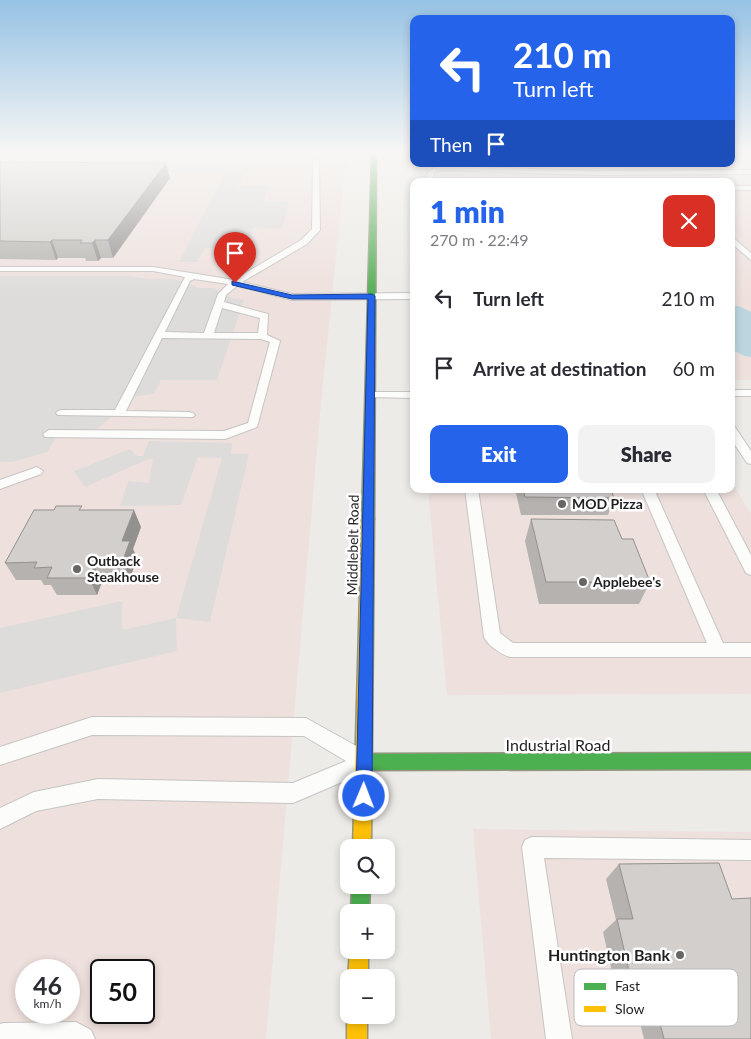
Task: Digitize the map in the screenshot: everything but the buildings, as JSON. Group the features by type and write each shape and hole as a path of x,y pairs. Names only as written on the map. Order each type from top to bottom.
{"main road":[{"name":"Middlebelt Road","path":"362,839 373,201"},
{"name":"Industrial Road","path":"365,762 751,761"},
{"path":"357,1024 357,1039"}],"lane":[{"path":"208,335 222,294 235,283 304,242 316,230 316,201"},
{"path":"735,242 751,258"},
{"path":"0,269 153,269 235,283 292,297 410,296"},
{"path":"119,414 186,280 194,275"},
{"path":"219,304 265,316 262,336"},
{"path":"49,434 225,435 254,425 275,341 262,336 158,334"},
{"path":"735,394 751,394"},
{"path":"371,395 410,395"},
{"path":"62,413 188,414"},
{"path":"735,436 751,460"},
{"path":"0,485 37,471"},
{"path":"472,493 492,637 510,650 751,650"},
{"path":"650,493 718,650"},
{"path":"711,493 751,569"},
{"path":"0,756 92,726 306,727 365,762"},
{"path":"0,819 34,802 98,788 293,793 365,762"},
{"path":"559,1039 532,847 751,850"},
{"path":"2,1039 4,1034 48,1033 76,1034 82,1039"}],"shaded area":[{"path":"0,201 342,201 322,392 266,1039 0,1039"},
{"path":"210,201 289,202 282,229 253,228 247,247 205,248 197,262 179,262"},
{"path":"735,201 751,201 751,380 735,380"},
{"path":"0,276 131,276 148,279 174,279 200,288 214,288 231,298 244,300 217,380 161,380 154,394 137,396 94,431 78,431 75,438 56,438 47,452 12,462 0,462"},
{"path":"149,441 232,443 231,454 249,454 210,622 176,618 222,458 198,457 181,505 120,506 128,481 149,483 153,459 146,460 85,487 74,471 130,449 137,456 143,456"},
{"path":"735,488 751,514 751,694 447,695 428,493 735,493"},
{"path":"122,601 122,630 176,618 177,651 0,693 0,628"},
{"path":"473,829 751,832 751,1039 491,1039"}],"water":[{"path":"735,306 751,312 751,357 735,351"}],"traffic: fast":[{"path":"368,519 373,201"},
{"path":"365,762 751,761"},
{"path":"360,904 361,894"}],"traffic: slow":[{"path":"362,839 368,519"},
{"path":"358,969 359,959"},
{"path":"357,1024 357,1039"}],"place":[{"name":"MOD Pizza","path":"562,504"},
{"name":"Outback Steakhouse","path":"77,569"},
{"name":"Applebee's","path":"583,582"},
{"name":"Huntington Bank","path":"680,955"}],"route":[{"path":"235,283 292,297 372,296 364,796"}]}
